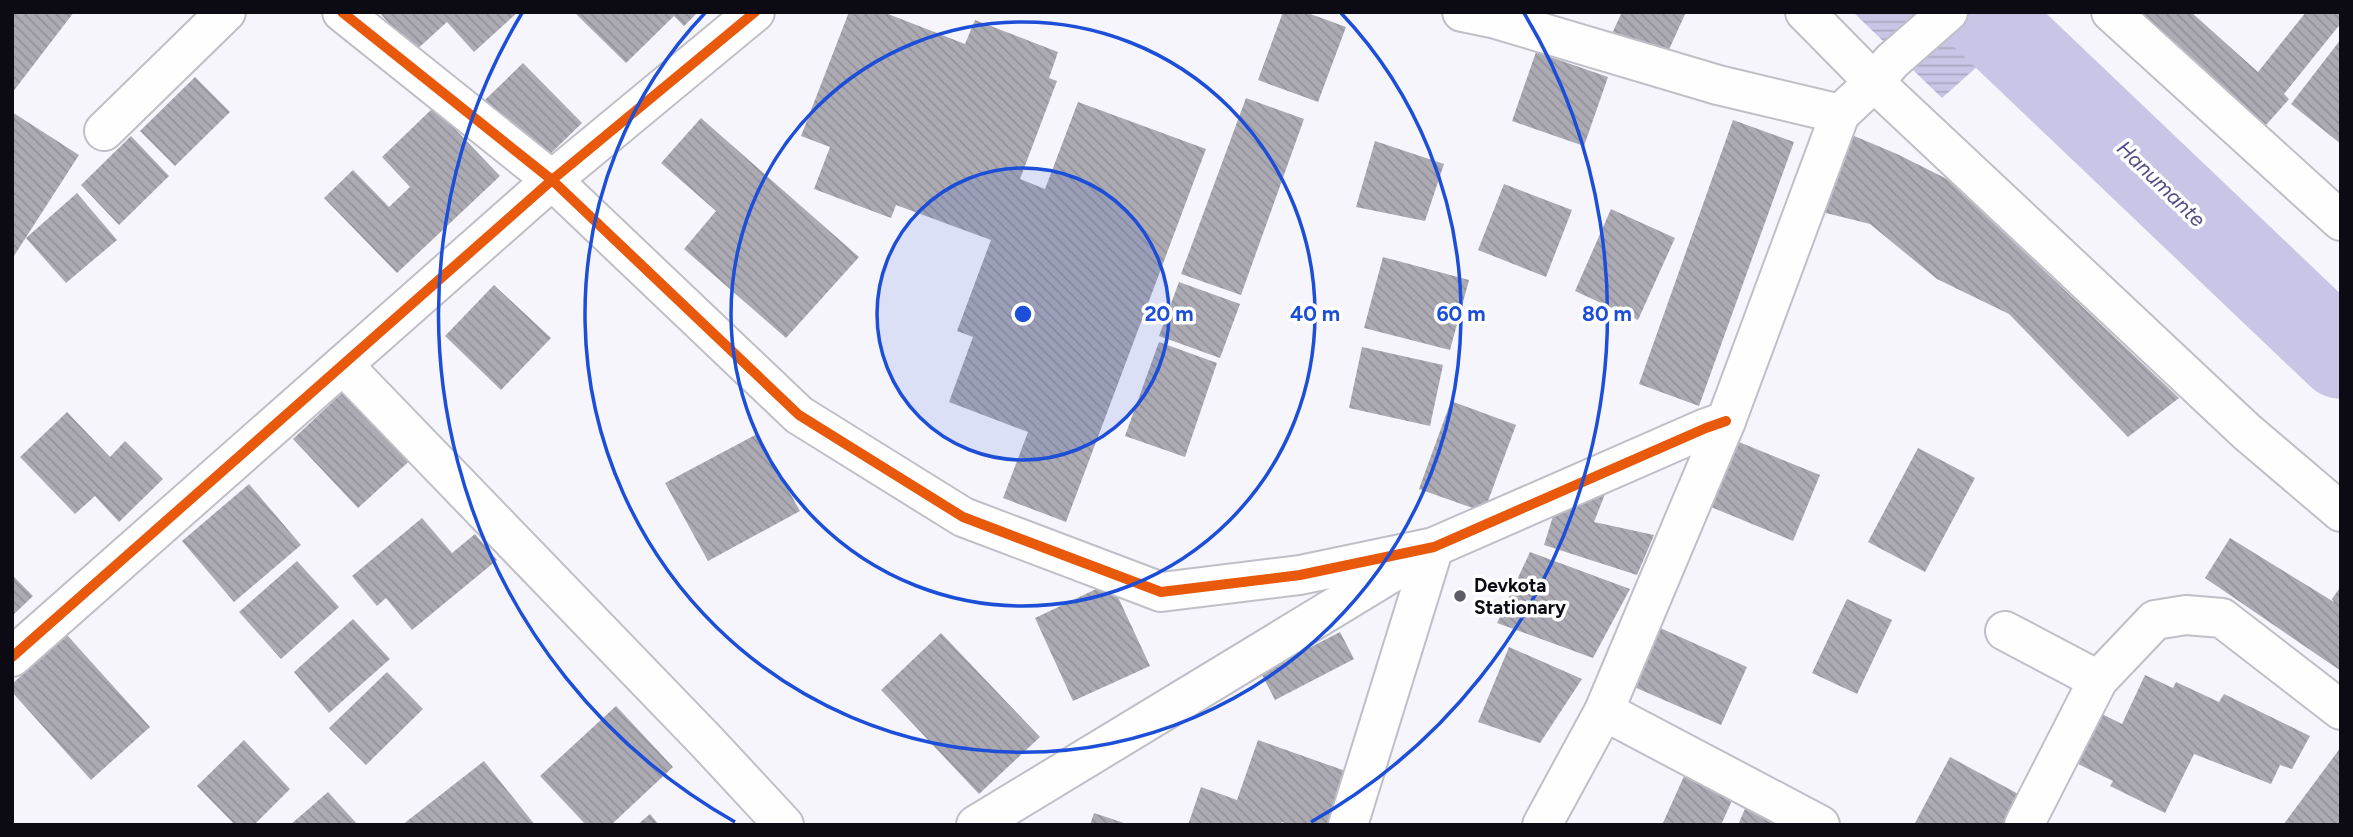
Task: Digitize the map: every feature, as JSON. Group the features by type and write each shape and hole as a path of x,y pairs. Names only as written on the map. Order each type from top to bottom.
{"street":[{"path":"104,131 226,12"},
{"path":"342,12 552,180 799,415 962,517 1161,592 1300,575 1434,547"},
{"path":"12,657 552,180 755,12"},
{"path":"1462,12 1496,19 1718,85 1840,114"},
{"path":"1805,12 1883,72 2247,432 2341,513"},
{"path":"1542,825 1604,711 1726,421 1840,114 1948,12"},
{"path":"2111,12 2341,221"},
{"path":"343,365 707,742 783,825"},
{"path":"976,825 1434,547 1726,421"},
{"path":"1348,825 1434,547"},
{"path":"2025,825 2098,680 2155,620 2186,615 2222,618 2341,710"},
{"path":"2005,631 2098,680"},
{"path":"1604,711 1820,825"}],"shaded area":[{"path":"1853,12 2029,12 2033,17 1942,98"}],"building":[{"path":"12,12 74,12 12,93"},
{"path":"379,12 518,12 474,52 447,22 414,52"},
{"path":"574,12 698,12 684,26 674,16 626,63"},
{"path":"849,12 883,12 965,44 975,20 1058,52 1049,78 1057,81 1020,179 1045,189 1078,102 1206,149 1066,522 1003,498 1028,432 949,402 973,337 957,331 991,240 896,205 891,218 814,189 830,147 801,136"},
{"path":"1283,12 1305,12 1346,27 1318,102 1258,80"},
{"path":"1622,12 1686,12 1662,65 1609,40"},
{"path":"2137,12 2191,12 2258,72 2306,12 2341,12 2341,23 2284,94 2289,99 2266,125"},
{"path":"2341,39 2341,144 2291,104"},
{"path":"1536,52 1608,77 1584,146 1512,121"},
{"path":"523,63 582,123 544,160 485,100"},
{"path":"195,77 230,112 175,166 140,131"},
{"path":"1246,98 1304,119 1241,295 1181,274"},
{"path":"434,107 500,176 397,273 324,198 353,170 389,207 410,187 382,157"},
{"path":"12,112 79,155 12,259"},
{"path":"701,118 859,257 786,338 684,249 716,211 661,163"},
{"path":"1733,120 1794,142 1699,406 1639,384"},
{"path":"1847,133 1947,179 2179,398 2128,437 2009,314 1937,279 1870,224 1822,212"},
{"path":"131,136 169,176 119,225 81,185"},
{"path":"1375,141 1444,164 1425,221 1356,207"},
{"path":"1504,184 1572,210 1546,277 1478,250"},
{"path":"77,193 117,240 66,283 26,238"},
{"path":"1611,209 1675,238 1638,320 1575,291"},
{"path":"1383,257 1469,280 1450,350 1364,328"},
{"path":"1179,282 1240,304 1220,358 1159,336"},
{"path":"494,285 551,338 501,390 445,336"},
{"path":"1159,342 1217,363 1185,457 1125,436"},
{"path":"1362,347 1443,365 1430,426 1349,408"},
{"path":"342,393 374,427 382,420 416,455 358,508 293,439"},
{"path":"1451,401 1516,425 1484,512 1419,489"},
{"path":"67,412 110,457 125,441 163,479 119,522 95,496 75,514 20,457"},
{"path":"757,434 800,511 708,561 665,483"},
{"path":"1739,442 1820,475 1793,541 1711,507"},
{"path":"1918,448 1975,478 1925,572 1868,542"},
{"path":"249,484 301,545 234,602 182,541"},
{"path":"1607,489 1594,522 1654,535 1637,575 1544,545 1554,513"},
{"path":"422,518 452,553 475,534 497,560 412,630 386,598 377,606 352,576"},
{"path":"2230,538 2334,602 2332,599 2341,586 2341,671 2205,578"},
{"path":"1530,552 1630,589 1593,658 1497,623"},
{"path":"297,561 339,607 281,659 239,612"},
{"path":"12,575 33,596 12,616"},
{"path":"1111,582 1150,666 1073,701 1035,618"},
{"path":"1847,599 1892,620 1857,694 1812,673"},
{"path":"353,619 390,659 329,713 294,672"},
{"path":"1658,627 1747,667 1721,725 1632,686"},
{"path":"1340,632 1354,659 1275,700 1261,673"},
{"path":"941,633 1040,737 979,794 881,690"},
{"path":"67,635 150,727 91,780 12,692 12,684"},
{"path":"1509,647 1582,679 1540,743 1478,722"},
{"path":"387,672 423,709 366,765 329,728"},
{"path":"2145,675 2173,688 2176,682 2219,702 2224,694 2310,736 2292,769 2280,765 2271,784 2194,754 2165,813 2110,786 2113,781 2076,763 2100,713 2122,724"},
{"path":"616,706 673,767 611,825 586,825 540,776"},
{"path":"244,740 290,789 254,825 235,825 197,786"},
{"path":"1258,740 1354,774 1336,825 1290,825 1282,822 1281,825 1188,825 1201,787 1237,800"},
{"path":"2341,747 2341,825 2283,825"},
{"path":"1950,757 2022,796 2007,825 1914,825"},
{"path":"484,761 535,825 402,825"},
{"path":"1685,774 1734,796 1721,825 1662,825"},
{"path":"328,792 358,825 290,825"},
{"path":"1747,804 1794,825 1738,825"},
{"path":"1094,813 1127,824 1127,825 1090,825"},
{"path":"650,814 659,825 637,825"}],"waterway":[{"name":"Hanumante","path":"1981,12 2341,355"}],"cycle path":[{"path":"342,12 552,180 799,415 963,517 1161,592 1300,575 1434,547 1726,421"},
{"path":"12,657 552,180 755,12"}],"place":[{"name":"Devkota Stationary","path":"1460,596"}]}
